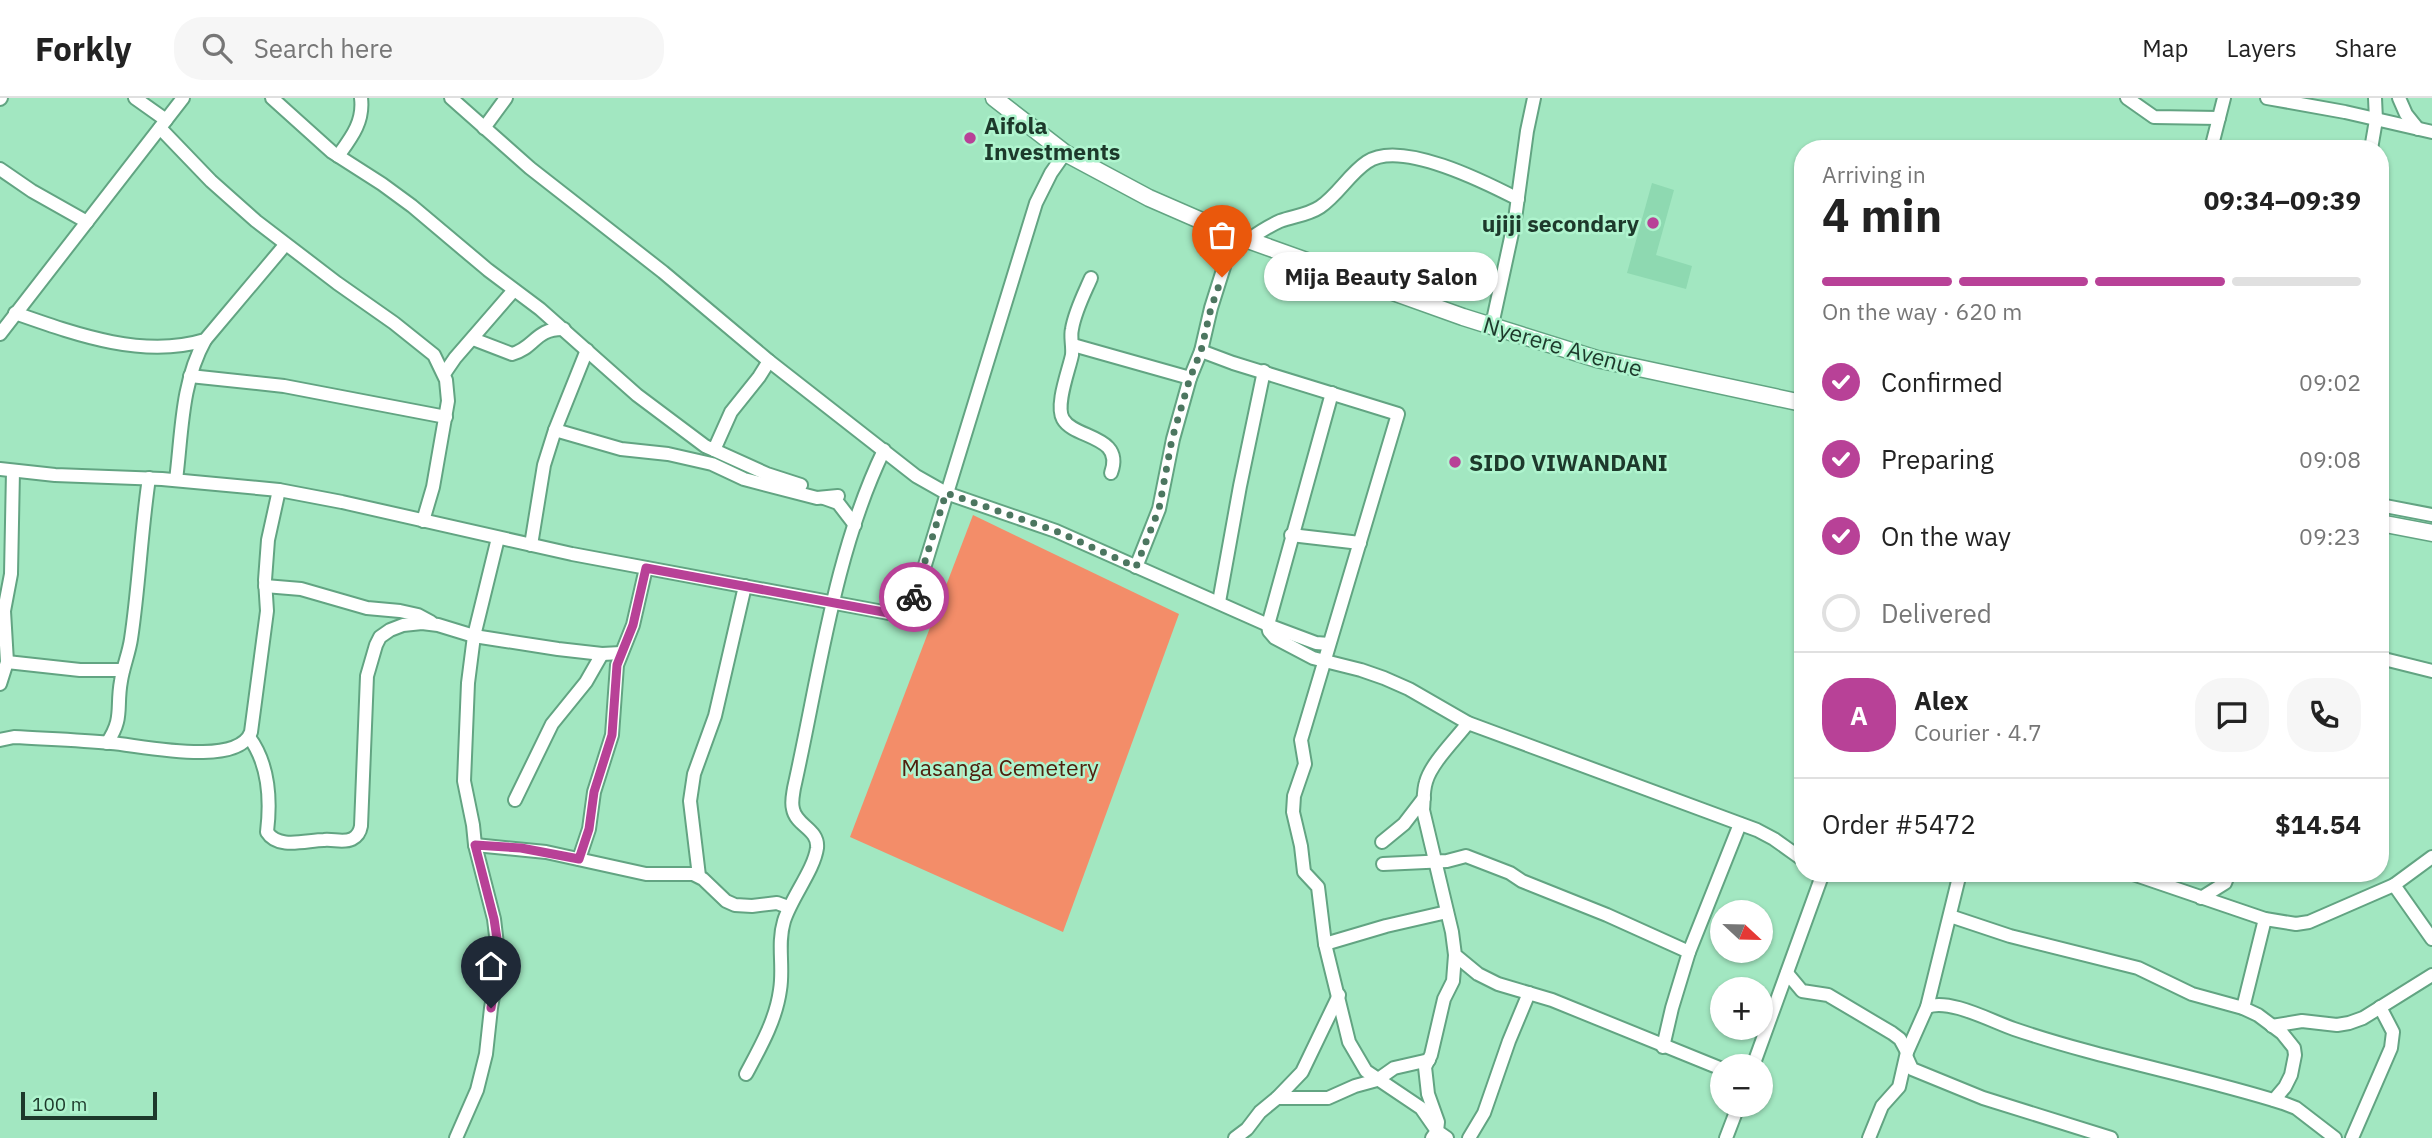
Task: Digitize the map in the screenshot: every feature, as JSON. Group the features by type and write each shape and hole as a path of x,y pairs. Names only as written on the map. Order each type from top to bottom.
{"main road":[{"name":"Nyerere Avenue","path":"994,98 1065,153 1149,198 1241,237 1463,317 1630,367 1794,401"},
{"path":"2389,525 2432,533"}],"street":[{"path":"135,98 163,124 211,181 285,244 419,341 434,355 444,374 448,401 433,487 423,521"},
{"path":"0,334 183,98"},
{"path":"272,98 338,156 401,198 564,330 637,395 709,448 767,474 862,503"},
{"path":"338,156 355,133 361,113 361,98"},
{"path":"451,98 530,168 916,476 946,493 1056,531 1268,625 1316,643 1329,644"},
{"path":"484,128 506,98"},
{"path":"1492,326 1518,199 1534,98"},
{"path":"2127,98 2154,117 2219,118"},
{"path":"2213,140 2224,98"},
{"path":"2267,98 2346,112 2432,132"},
{"path":"2346,112 2372,98 2376,120 2373,140"},
{"path":"2399,98 2406,114 2418,129"},
{"path":"0,684 7,662 2,615 10,574 6,532 7,470 55,475 176,480 279,491 646,568 834,604 894,614 904,612 921,578 1036,203 1065,153"},
{"path":"1136,567 1159,509 1172,439 1201,351 1211,308 1241,237 1321,206 1368,160 1384,154 1426,159 1518,199"},
{"path":"0,169 32,191 87,222"},
{"path":"176,480 181,424 190,376 198,353 285,244"},
{"path":"1091,278 1072,329 1073,345 1061,414 1065,422 1097,438 1108,448 1113,462 1111,473"},
{"path":"444,374 514,290"},
{"path":"15,313 104,340 170,348 205,341"},
{"path":"473,339 512,354 523,350 540,335 552,329 564,330"},
{"path":"1073,345 1190,378"},
{"path":"530,545 541,478 555,430 587,350"},
{"path":"1201,351 1398,415 1351,580 1301,740 1305,764 1294,796 1293,811 1304,872 1318,887 1325,944 1349,1042 1361,1065 1377,1080 1421,1108 1439,1136"},
{"path":"712,464 709,448 769,361"},
{"path":"1219,602 1264,371"},
{"path":"190,376 284,386 446,417"},
{"path":"1332,393 1268,625 1275,638 1324,662 1384,678 1468,723 1740,824 1774,839 1794,853"},
{"path":"555,430 621,449 668,454 712,464 744,480 824,498 838,503 855,525"},
{"path":"746,1074 771,1025 776,1009 782,972 779,943 788,907 817,848 813,834 795,817 792,801 834,604 862,503 884,450"},
{"path":"107,743 118,723 123,670 131,642 149,478"},
{"path":"279,491 268,540 265,586 267,611 249,737 261,757 265,774 268,795 267,831 277,840 296,843 322,839 349,841 357,836 361,826 367,676 370,659 380,637 378,616 372,608"},
{"path":"824,498 838,496"},
{"path":"2389,507 2432,515"},
{"path":"1291,535 1360,543"},
{"path":"456,1138 477,1090 486,1054 499,961 494,919 475,845 464,781 468,683 474,636 498,538"},
{"path":"579,859 589,829 594,792 615,722 615,680 621,653 633,625 646,568"},
{"path":"265,586 301,589 372,608 418,615 438,625 474,636 602,654 621,653"},
{"path":"699,876 691,811 694,774 715,716 745,586"},
{"path":"380,637 402,625 438,625"},
{"path":"515,800 552,724 586,682 602,654"},
{"path":"2389,660 2432,671"},
{"path":"7,662 80,670 123,670"},
{"path":"118,723 131,745"},
{"path":"1439,1136 1438,1122 1428,1094 1425,1067 1432,1055 1444,999 1454,981 1455,955 1423,810 1426,781 1432,769 1468,723"},
{"path":"0,740 13,737 107,743 194,753 226,749 249,737"},
{"path":"1382,842 1404,824 1424,797"},
{"path":"1663,1046 1689,952 1740,824"},
{"path":"475,845 521,848 646,873 684,873 699,876 726,901 735,905 777,903 788,907"},
{"path":"1383,864 1447,861 1466,856 1689,952"},
{"path":"2156,882 2265,919 2296,924 2309,922 2394,885 2432,857"},
{"path":"1757,1054 1819,882"},
{"path":"1870,1138 1882,1106 1899,1087 1907,1055 1927,1007 1958,882"},
{"path":"2201,898 2225,882"},
{"path":"2394,885 2432,939"},
{"path":"1325,944 1447,912"},
{"path":"1950,916 2010,936 2138,968 2192,994 2243,1008 2258,1015 2294,1048 2291,1074 2274,1100"},
{"path":"2243,1008 2265,919"},
{"path":"1455,955 1478,974 1498,984 1529,993 1710,1064"},
{"path":"1787,973 1802,991 1828,995 1900,1039 1912,1069 1983,1098 2111,1138"},
{"path":"2272,1026 2302,1021 2337,1025 2349,1023 2432,975"},
{"path":"1469,1138 1484,1113 1500,1063 1529,993"},
{"path":"1235,1138 1247,1129 1259,1112 1295,1082 1339,995"},
{"path":"1927,1007 1934,1004 1956,1008 2062,1045 2274,1100 2296,1108 2335,1138"},
{"path":"2351,1138 2391,1048 2391,1027 2380,1007"},
{"path":"1278,1098 1328,1098 1377,1080 1394,1068 1429,1060"},
{"path":"1355,1086 1361,1065"},
{"path":"1726,1138 1734,1117"}],"shaded area":[{"name":"ujiji secondary","path":"1652,183 1674,190 1656,255 1692,266 1686,289 1627,273"}],"green space":[{"name":"Masanga Cemetery","path":"973,515 1179,614 1063,932 850,837"}],"way so far":[{"path":"914,597 946,493 1056,531 1136,567 1159,509 1172,439 1222,277"}],"place":[{"name":"Aifola Investments","path":"970,138"},
{"name":"ujiji secondary","path":"1653,223"},
{"name":"Mija Beauty Salon","path":"1222,277"},
{"name":"SIDO VIWANDANI","path":"1455,462"}],"route":[{"path":"491,1008 499,961 498,939 475,845 521,848 579,859 589,829 594,792 615,722 617,665 637,612 646,568 894,614 904,612 914,597"}]}
